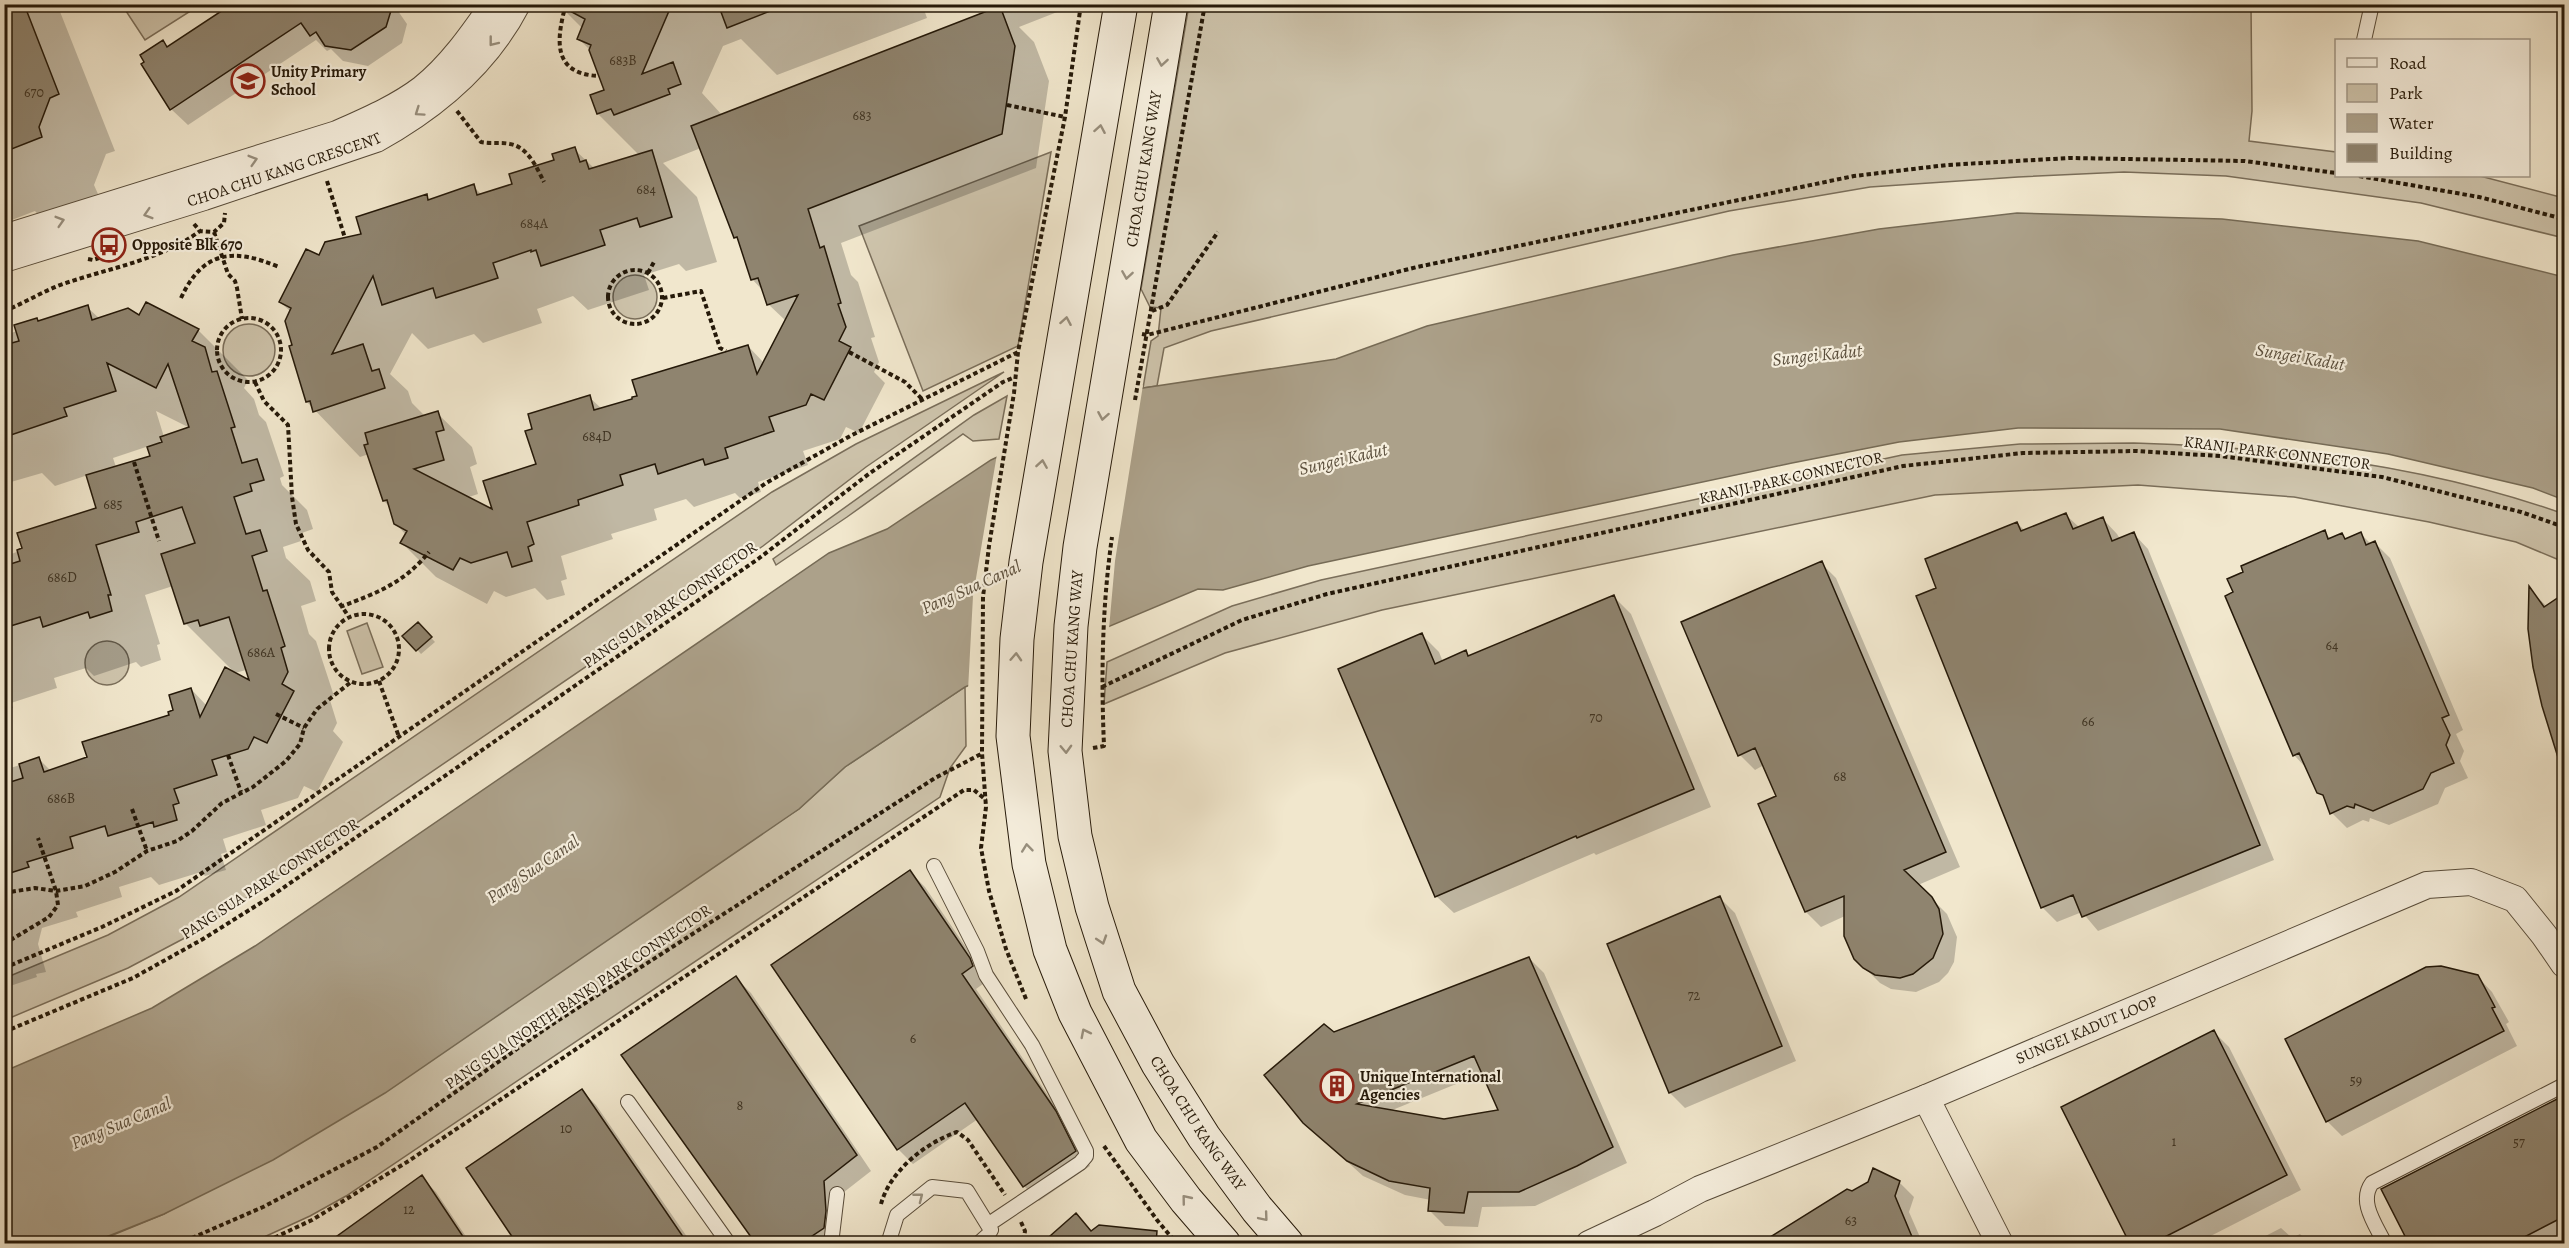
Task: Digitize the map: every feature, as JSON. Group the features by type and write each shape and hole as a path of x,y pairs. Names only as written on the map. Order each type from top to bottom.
{"main road":[{"path":"1121,4 1026,562 1017,639 1013,736 1029,864 1050,950 1074,1013 1141,1140 1186,1200 1224,1244"},
{"path":"1115,43 1123,44 1135,38 1147,27 1160,4"},
{"name":"CHOA CHU KANG WAY","path":"1171,4 1126,340 1080,547 1071,626 1065,751 1075,836 1092,907 1119,991 1158,1064 1204,1137 1257,1209 1287,1244"}],"street":[{"name":"CHOA CHU KANG CRESCENT","path":"4,238 337,134 372,119 422,89 450,62 494,4"},
{"name":"CHOA CHU KANG CRESCENT","path":"4,259 204,197 376,139 399,127 435,101 465,75 496,39 517,4"},
{"name":"SUNGEI KADUT LOOP","path":"1589,1244 1700,1189 1926,1098 2427,885 2471,882 2515,899 2565,964"},
{"path":"1926,1098 2000,1244"}],"lane":[{"path":"2364,39 2372,4"},
{"path":"934,866 978,951 986,975 1032,1045 1086,1151 1086,1156 1080,1163 989,1224"},
{"path":"2385,1244 2367,1204 2367,1190 2372,1183 2565,1085"},
{"path":"628,1102 729,1244"},
{"path":"888,1244 897,1215 932,1187 967,1191 991,1230 978,1244"},
{"path":"831,1244 837,1194"}],"path":[{"path":"566,4 559,41 561,56 569,66 585,76 599,76"},
{"path":"582,4 598,10"},
{"path":"986,807 982,753 983,597 989,546 1014,393 1018,352 1065,117 1081,4"},
{"path":"1152,311 1205,4"},
{"path":"1006,105 1065,117"},
{"path":"455,108 481,142 496,145 510,144 523,151 534,163 544,182"},
{"path":"1126,340 1417,267 1854,176 1947,165 2069,158 2245,161 2335,173"},
{"path":"326,177 345,238"},
{"path":"2365,177 2479,197 2565,219"},
{"path":"4,311 64,284 183,243 200,231 214,232 224,223 225,210"},
{"path":"192,220 200,231"},
{"path":"214,232 228,274 235,280 242,319"},
{"path":"1126,340 1152,311 1167,305 1218,232"},
{"path":"181,298 187,285 200,268 221,256 234,254 255,257 279,267"},
{"path":"648,273 655,260"},
{"path":"635,270 648,273 659,283 663,298 658,313 646,323 631,325 617,318 609,308 608,295 612,282 622,273 635,270"},
{"path":"663,298 701,291 720,348 726,351"},
{"path":"242,319 255,319 266,323 276,332 281,344 281,356 275,368 267,377 255,381 244,382 233,378 219,362 219,340 232,324 242,319"},
{"path":"1126,340 1145,346 1134,408"},
{"path":"849,352 905,382 923,400"},
{"path":"4,968 102,927 176,891 766,483 1018,352"},
{"name":"PANG SUA PARK CONNECTOR","path":"4,1032 134,978 203,939 270,897 758,559 870,473 1003,382 1016,376"},
{"path":"255,381 264,401 288,425 288,453 296,524 308,550 329,572 332,592 340,607 349,617"},
{"name":"KRANJI PARK CONNECTOR","path":"1102,687 1242,620 1327,594 1903,465 2023,453 2136,451 2220,456 2382,477 2521,512 2565,527"},
{"path":"134,462 159,541"},
{"path":"1104,746 1102,674 1105,604 1114,527"},
{"path":"340,607 400,581 429,552"},
{"path":"363,614 376,616 387,623 396,634 399,647 397,661 390,673 379,681 365,684 351,682 340,675 331,663 328,650 330,637 338,625 349,617 363,614"},
{"path":"379,681 399,737"},
{"path":"4,892 34,888 56,891 85,886 102,879 147,851 177,841 192,831 222,803 253,787 286,761 300,744 304,728 317,709 351,682"},
{"path":"276,714 304,728"},
{"name":"PANG SUA (NORTH BANK) PARK CONNECTOR","path":"178,1244 263,1207 377,1148 551,1025 935,778 982,753"},
{"path":"228,755 241,792"},
{"path":"261,1244 312,1220 407,1162 964,790 974,790 986,800"},
{"path":"132,809 147,851"},
{"path":"4,944 33,929 50,916 58,905 56,891 38,838"}],"green space":[{"path":"122,5 200,5 145,40"},
{"path":"1189,5 2251,5 2252,111 2249,141 2335,152 2335,177 2484,177 2564,198 2564,238 2421,203 2226,176 2124,172 1870,187 1729,211 1211,331 1164,348 1157,386 1143,388 1151,341 1158,336 1161,308 1150,307 1141,289"},
{"path":"1051,152 1018,346 923,391 859,226"},
{"path":"635,275 651,281 657,297 651,313 635,319 619,313 613,297 619,281"},
{"path":"249,324 263,328 271,336 275,350 271,364 263,372 249,376 235,372 227,364 223,350 227,336 235,328"},
{"path":"1004,372 866,467 763,546 198,931 128,968 5,1020 5,978 108,935 179,897 772,492 856,444"},
{"path":"1007,396 999,439 973,441 963,434 776,565 773,559 974,415"},
{"path":"2134,443 2298,454 2406,471 2512,497 2564,514 2564,562 2516,542 2429,522 2294,497 2138,485 1935,495 1382,610 1225,653 1104,704 1107,662 1232,606 1321,580 1902,455 2020,444"},
{"path":"367,623 383,667 362,674 347,631"},
{"path":"107,641 116,642 123,647 128,654 128,672 123,679 116,684 107,685 98,684 91,679 86,672 85,663 86,654 91,647 98,642"},
{"path":"965,687 966,746 950,768 940,797 346,1196 310,1216 251,1243 91,1244 164,1214 799,809 845,767"}],"water":[{"path":"2017,213 2222,219 2418,241 2564,277 2564,500 2533,488 2388,454 2220,429 2018,428 1899,442 1792,463 1308,566 1223,590 1198,589 965,687 845,767 799,809 385,1093 273,1160 164,1214 91,1243 5,1244 5,1071 152,1008 255,946 829,553 887,529 991,460 1143,388 1336,359 1427,326 1733,255 1879,229"}],"pier":[{"path":"1143,385 1115,561 1109,629 968,690 973,596 997,454"}],"building":[{"path":"4,4 24,4 59,94 50,98 39,127 42,137 4,152"},
{"path":"232,4 393,4 386,27 351,50 325,46 316,32 310,36 301,23 170,110 141,64 144,62 140,55 163,40 167,47"},
{"path":"557,4 672,4 642,74 673,62 681,84 668,89 670,94 614,115 611,109 597,114 590,95 604,90 589,50 591,45 577,39 585,19"},
{"path":"718,4 783,4 783,6 727,28"},
{"path":"1000,6 1015,46 1002,134 808,209 820,248 824,246 841,303 838,304 846,327 839,341 851,347 824,400 811,394 806,405 769,417 774,431 725,448 728,458 705,465 703,459 658,474 655,464 620,475 623,485 578,500 579,505 527,522 534,544 528,547 532,561 512,567 507,552 471,563 460,558 453,570 400,543 407,531 394,524 387,500 383,501 364,445 368,444 365,433 438,411 444,430 436,432 444,460 414,469 492,509 483,481 536,464 525,431 532,429 528,414 590,395 594,410 632,399 637,396 632,380 748,345 757,374 798,295 767,305 758,278 751,280 737,237 734,238 691,126"},
{"path":"575,147 580,162 586,160 589,169 652,150 672,217 640,227 637,218 600,230 605,245 541,266 536,250 493,263 498,278 436,298 433,288 382,305 373,276 332,354 363,344 372,371 379,369 385,388 313,412 310,401 306,402 289,346 292,345 285,321 291,308 279,302 306,249 319,255 325,242 361,234 356,217 427,194 428,200 474,184 477,195 512,184 509,174 554,160 552,154"},
{"path":"146,302 199,329 192,341 205,347 212,372 217,371 235,427 231,428 242,463 257,459 264,480 250,484 252,491 234,497 246,534 260,530 267,551 252,556 263,591 267,590 285,646 281,648 288,672 282,684 294,691 267,743 254,737 248,749 212,760 217,775 174,789 179,803 173,805 177,820 154,827 153,822 108,836 105,826 70,837 73,848 27,862 29,867 4,875 4,784 23,778 19,764 39,757 44,772 87,757 82,742 169,715 168,712 173,710 169,695 191,688 200,717 225,667 249,680 229,617 200,626 198,620 184,624 161,554 195,543 182,507 136,522 139,532 96,545 111,595 108,595 112,611 90,618 88,612 43,627 40,617 4,628 4,566 20,561 17,550 22,548 17,533 96,508 86,475 150,456 147,447 162,442 160,437 189,427 168,364 156,388 107,363 116,391 64,408 67,416 5,437 4,354 11,352 8,344 19,341 14,325 37,318 38,321 88,305 92,320 128,308 139,315"},
{"path":"2066,513 2073,529 2103,517 2112,541 2134,532 2260,845 2082,917 2073,895 2041,908 1916,596 1936,588 1925,559 2017,522 2021,531"},
{"path":"2325,530 2328,539 2342,533 2345,539 2361,532 2366,545 2375,541 2449,715 2442,718 2450,735 2446,745 2454,763 2431,773 2423,789 2373,811 2355,804 2354,808 2347,806 2330,814 2323,795 2317,793 2299,753 2293,756 2225,596 2233,592 2227,579 2243,572 2241,566"},
{"path":"1822,561 1946,852 1904,870 1932,897 1939,909 1943,934 1933,958 1913,974 1900,978 1875,975 1854,959 1844,936 1844,896 1805,912 1758,804 1776,796 1755,748 1738,756 1681,622"},
{"path":"2529,586 2544,607 2565,593 2565,764 2560,764 2533,667 2528,629"},
{"path":"1614,595 1694,789 1577,838 1576,836 1435,897 1338,669 1422,633 1435,664 1466,650 1468,656"},
{"path":"418,622 432,637 416,651 402,636"},
{"path":"910,870 970,958 973,966 962,974 1056,1111 1076,1151 1023,1187 965,1103 897,1150 771,965"},
{"path":"1720,896 1782,1046 1669,1093 1607,944"},
{"name":"Unique International Agencies","path":"1529,957 1613,1147 1519,1192 1468,1192 1464,1213 1428,1211 1430,1188 1389,1181 1347,1161 1303,1123 1264,1075 1324,1024 1334,1032","holes":["1474,1056 1498,1110 1444,1119 1357,1104"]},
{"path":"2441,966 2478,975 2495,1007 2492,1008 2504,1031 2326,1122 2285,1039 2426,967"},
{"path":"736,976 857,1155 824,1181 826,1211 824,1228 800,1244 756,1244 621,1055"},
{"path":"2214,1030 2287,1175 2151,1244 2130,1244 2061,1107"},
{"path":"582,1089 688,1244 517,1244 466,1168"},
{"path":"2565,1095 2565,1216 2511,1244 2409,1244 2381,1189"},
{"path":"1873,1168 1900,1181 1895,1196 1915,1244 1759,1244 1847,1189 1852,1191 1868,1182"},
{"path":"422,1175 468,1244 326,1244"},
{"path":"1076,1213 1091,1231 1099,1225 1157,1231 1156,1244 1041,1244"}],"place":[{"name":"Unity Primary School","path":"248,81"},
{"name":"Opposite Blk 670","path":"109,245"},
{"name":"Unique International Agencies","path":"1337,1086"}],"water label":[{"name":"Sungei Kadut","path":"1817,355"},
{"name":"Sungei Kadut","path":"2300,357"},
{"name":"Sungei Kadut","path":"1343,459"},
{"name":"Pang Sua Canal","path":"971,587"},
{"name":"Pang Sua Canal","path":"533,869"},
{"name":"Pang Sua Canal","path":"121,1123"}]}
